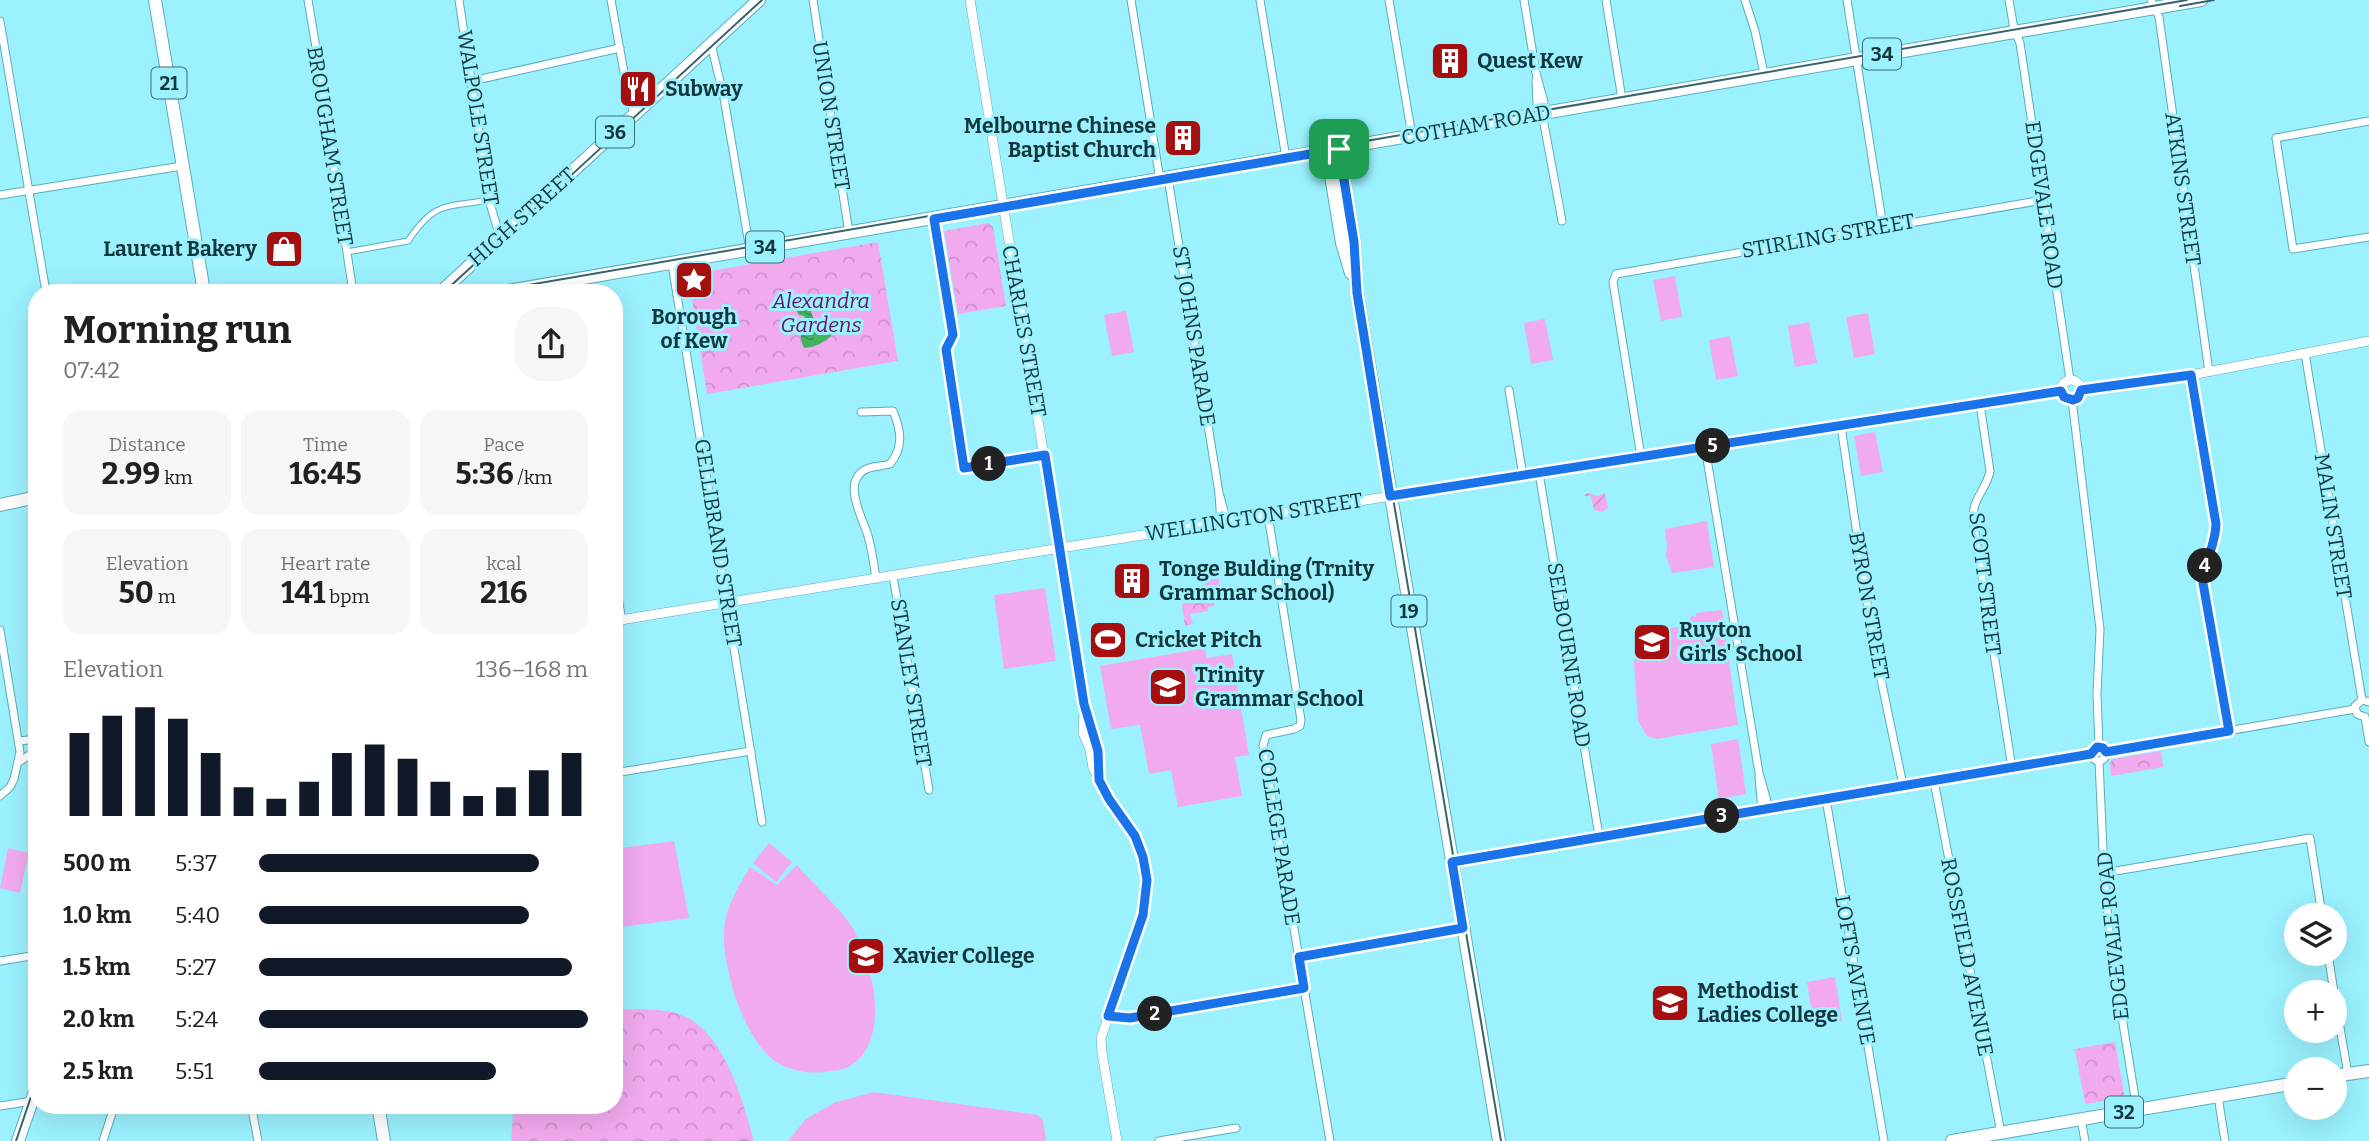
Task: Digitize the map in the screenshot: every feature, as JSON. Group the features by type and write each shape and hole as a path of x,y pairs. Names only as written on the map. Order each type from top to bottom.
{"main road":[{"name":"21","path":"155,0 203,284"},
{"name":"HIGH STREET","path":"450,284 759,0"},
{"name":"COTHAM ROAD","path":"576,284 750,250 2015,32 2153,4 2201,0"},
{"name":"19","path":"1333,150 1354,242 1357,290 1390,496 1499,1141"},
{"path":"0,505 28,499"},
{"path":"2347,1074 2369,1071"},
{"name":"32","path":"1952,1141 2284,1085"},
{"path":"18,1141 28,1112"},
{"path":"379,1114 384,1141"}],"street":[{"name":"BROUGHAM STREET","path":"307,0 352,284"},
{"name":"WALPOLE STREET","path":"459,0 489,200 497,227 504,233"},
{"path":"611,0 629,100 635,114"},
{"name":"UNION STREET","path":"813,0 849,233"},
{"name":"CHARLES STREET","path":"970,0 1084,704 1097,745 1099,780 1135,836 1143,857 1147,880 1143,915 1108,1016 1101,1045 1117,1141"},
{"name":"ST JOHNS PARADE","path":"1131,0 1224,522"},
{"path":"1260,0 1286,158"},
{"path":"1389,0 1412,136"},
{"path":"1606,0 1622,99"},
{"path":"1745,0 1764,74"},
{"path":"1847,0 1883,227"},
{"name":"EDGEVALE ROAD","path":"2009,0 2015,32 2020,41 2070,380"},
{"path":"1524,1 1544,102 1545,111 1542,113 1562,221"},
{"name":"ATKINS STREET","path":"2153,4 2159,17 2208,372"},
{"path":"0,21 45,284"},
{"path":"712,44 724,97 750,250"},
{"path":"472,81 620,48"},
{"path":"2369,121 2276,138 2293,249 2369,237"},
{"path":"0,195 182,166"},
{"path":"347,252 408,241 420,224 436,209 489,200"},
{"name":"STIRLING STREET","path":"1641,457 1614,275 2043,200"},
{"path":"934,219 953,335 946,349 964,468 1045,455"},
{"name":"GELLIBRAND STREET","path":"671,264 762,822"},
{"path":"2081,390 2191,375 2369,341"},
{"name":"MALIN STREET","path":"2305,353 2365,701"},
{"path":"2191,375 2216,524 2216,535 2203,572 2203,583 2229,731"},
{"path":"2070,380 2076,382 2081,390 2078,398 2073,400 2064,397 2061,391 2062,386 2070,380"},
{"path":"1509,390 1523,476"},
{"name":"WELLINGTON STREET","path":"623,620 1060,548 2061,391"},
{"path":"2073,400 2100,629 2097,694 2099,746"},
{"name":"SCOTT STREET","path":"1980,404 1990,471 1973,506 1973,520 2012,768"},
{"path":"861,412 892,411 899,426 898,455 890,464 870,467 860,474 854,493 856,508 873,556 876,579"},
{"name":"BYRON STREET","path":"1841,426 1872,636 1903,785"},
{"path":"1705,447 1765,809"},
{"name":"SELBOURNE ROAD","path":"1539,473 1599,836"},
{"name":"COLLEGE PARADE","path":"1268,516 1300,726 1269,733 1264,737 1263,743 1330,1141"},
{"name":"STANLEY STREET","path":"893,576 929,790"},
{"path":"0,629 4,676 19,741 19,762 10,787 0,796"},
{"path":"2365,701 2356,704 2355,709 2359,716 2367,716 2369,742"},
{"path":"2106,752 2355,709"},
{"path":"19,741 28,740"},
{"path":"2099,746 2106,752"},
{"path":"2091,754 2093,749 2099,746"},
{"path":"623,772 751,751"},
{"path":"2091,754 2094,760 2099,761 2105,757 2106,752"},
{"path":"1452,862 2091,754"},
{"path":"19,762 28,756"},
{"name":"EDGEVALE ROAD","path":"2099,761 2110,943 2137,1110"},
{"name":"ROSSFIELD AVENUE","path":"1934,781 2001,1133"},
{"name":"LOFTS AVENUE","path":"1826,799 1884,1141"},
{"path":"2104,873 2310,838 2320,903"},
{"path":"1299,957 1463,928"},
{"path":"0,961 28,956"},
{"path":"1108,1016 1130,1018 1304,988"},
{"path":"2218,1096 2225,1141"},
{"path":"0,1106 28,1102"},
{"path":"103,1141 112,1114"},
{"path":"253,1114 258,1141"},
{"path":"2081,1119 2085,1141"},
{"path":"1159,1141 1236,1128"}],"green space":[{"path":"988,223 993,227 1006,306 958,314 944,231"},
{"name":"Alexandra Gardens","path":"878,242 898,361 707,394 689,280 693,274"},
{"path":"1675,276 1682,317 1661,321 1653,280"},
{"path":"1126,311 1134,352 1112,356 1104,315"},
{"path":"1868,313 1875,354 1854,358 1846,317"},
{"path":"1545,319 1553,360 1531,364 1524,323"},
{"path":"1809,322 1817,363 1795,367 1788,326"},
{"path":"1730,336 1738,376 1716,380 1709,340"},
{"path":"1875,432 1883,472 1861,476 1854,436"},
{"path":"1587,493 1598,496 1605,493 1608,508 1602,512 1594,510 1591,496 1583,496"},
{"path":"1707,521 1714,567 1672,573 1666,556 1665,529"},
{"path":"1218,574 1220,590 1212,590 1209,594 1210,602 1214,602 1215,606 1208,607 1208,611 1190,614 1193,624 1185,626 1182,605 1205,586 1203,580"},
{"path":"1045,588 1056,661 1004,669 994,595"},
{"path":"1722,610 1738,725 1657,739 1647,736 1638,721 1634,663 1636,654 1645,642 1661,640 1668,629 1686,625 1692,616 1696,617 1696,613"},
{"path":"1205,648 1207,658 1232,654 1249,755 1235,757 1242,796 1178,807 1171,770 1149,774 1140,725 1111,729 1100,666"},
{"path":"1738,739 1746,794 1719,799 1711,744"},
{"path":"2161,751 2163,767 2111,776 2110,763 2113,759"},
{"path":"674,841 689,918 623,927 623,848"},
{"path":"769,843 792,862 776,882 753,863"},
{"path":"8,848 28,853 20,893 0,888"},
{"path":"797,865 854,929 865,954 873,985 874,1024 867,1048 850,1066 818,1073 783,1066 762,1048 742,1015 725,949 728,910 750,867 777,885"},
{"path":"1835,977 1842,1021 1814,1025 1807,982"},
{"path":"623,1010 668,1011 684,1016 710,1037 730,1070 754,1141 511,1141 513,1114 623,1114"},
{"path":"2115,1042 2125,1098 2085,1104 2075,1049"},
{"path":"874,1092 1038,1115 1043,1120 1046,1141 788,1141 806,1119 836,1102"}],"water":[{"path":"809,295 815,301 811,312 814,319 825,320 832,328 832,335 819,344 804,348 801,334 807,322 793,304"}],"tram line":[{"path":"453,284 762,0"},
{"path":"534,284 2187,0"},
{"path":"2180,6 2214,0"},
{"path":"1314,152 1330,159 1339,176 1501,1141"},
{"path":"16,1141 28,1106"}],"place":[{"name":"Quest Kew","path":"1450,61"},
{"name":"Subway","path":"638,89"},
{"name":"Melbourne Chinese Baptist Church","path":"1183,138"},
{"name":"Laurent Bakery","path":"284,249"},
{"name":"Borough of Kew","path":"694,280"},
{"name":"Tonge Bulding (Trnity Grammar School)","path":"1132,581"},
{"name":"Cricket Pitch","path":"1108,640"},
{"name":"Ruyton Girls' School","path":"1652,642"},
{"name":"Trinity Grammar School","path":"1168,687"},
{"name":"Xavier College","path":"866,956"},
{"name":"Methodist Ladies College","path":"1670,1003"}],"route":[{"path":"1339,149 1354,242 1357,293 1390,496 2061,391 2064,397 2073,400 2078,398 2081,390 2191,375 2216,524 2216,535 2203,572 2203,583 2229,731 2106,752 2097,747 2091,754 1452,862 1463,928 1299,957 1304,988 1130,1018 1108,1016 1143,915 1147,873 1135,836 1099,780 1098,751 1084,704 1045,455 964,468 946,349 953,335 950,309 934,219 1339,149"}]}
